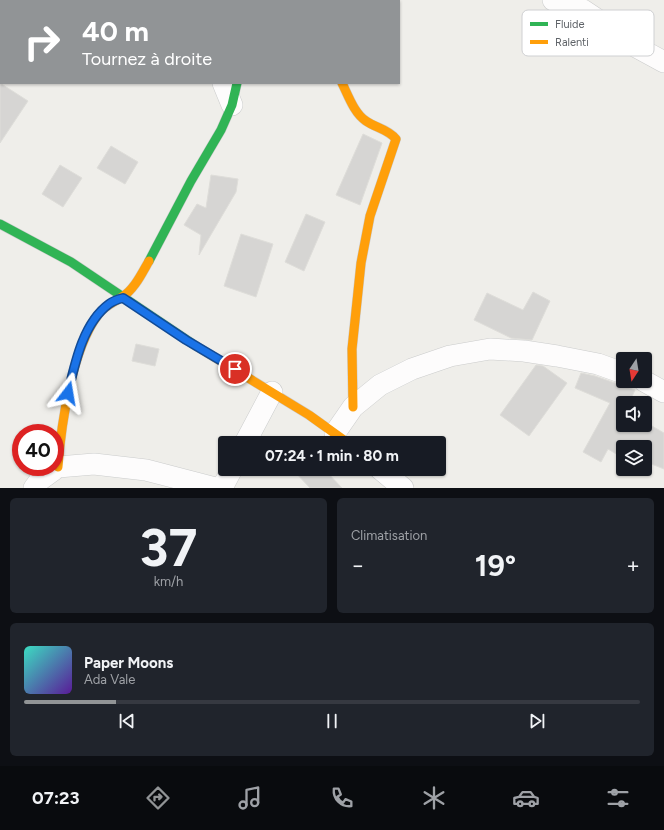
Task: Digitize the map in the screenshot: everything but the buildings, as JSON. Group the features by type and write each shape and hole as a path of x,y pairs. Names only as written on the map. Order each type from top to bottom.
{"street":[{"path":"553,0 583,10"},
{"path":"653,56 664,62"},
{"path":"223,84 232,105"},
{"path":"62,424 65,405 81,348 91,324 99,313 110,303 123,298 144,270 191,181 221,130 232,105 237,84"},
{"path":"342,436 353,407 352,349 362,263 370,216 396,139 392,133 363,120 343,84"},
{"path":"0,224 71,262 186,340 272,392 338,436"},
{"path":"353,407 380,385 412,369 450,356 490,349 524,351 557,356 598,364 616,370"},
{"path":"652,385 664,392"},
{"path":"249,436 272,392"},
{"path":"64,466 94,464 146,470 215,488"},
{"path":"34,488 40,480 46,476"},
{"path":"222,488 228,476"},
{"path":"388,476 403,488"}],"traffic: fast":[{"path":"149,261 191,181 221,130 232,105 237,84"},
{"path":"0,224 71,262 196,346"}],"traffic: slow":[{"path":"342,84 352,104 362,118 386,131 396,139 370,216 361,263 352,349 353,407"},
{"path":"63,424 69,388 81,347 89,330 103,309 130,290 149,261"},
{"path":"196,346 309,415 338,436"}],"route":[{"path":"68,393 76,362 91,324 99,313 110,303 123,298 186,340 235,369"}]}
